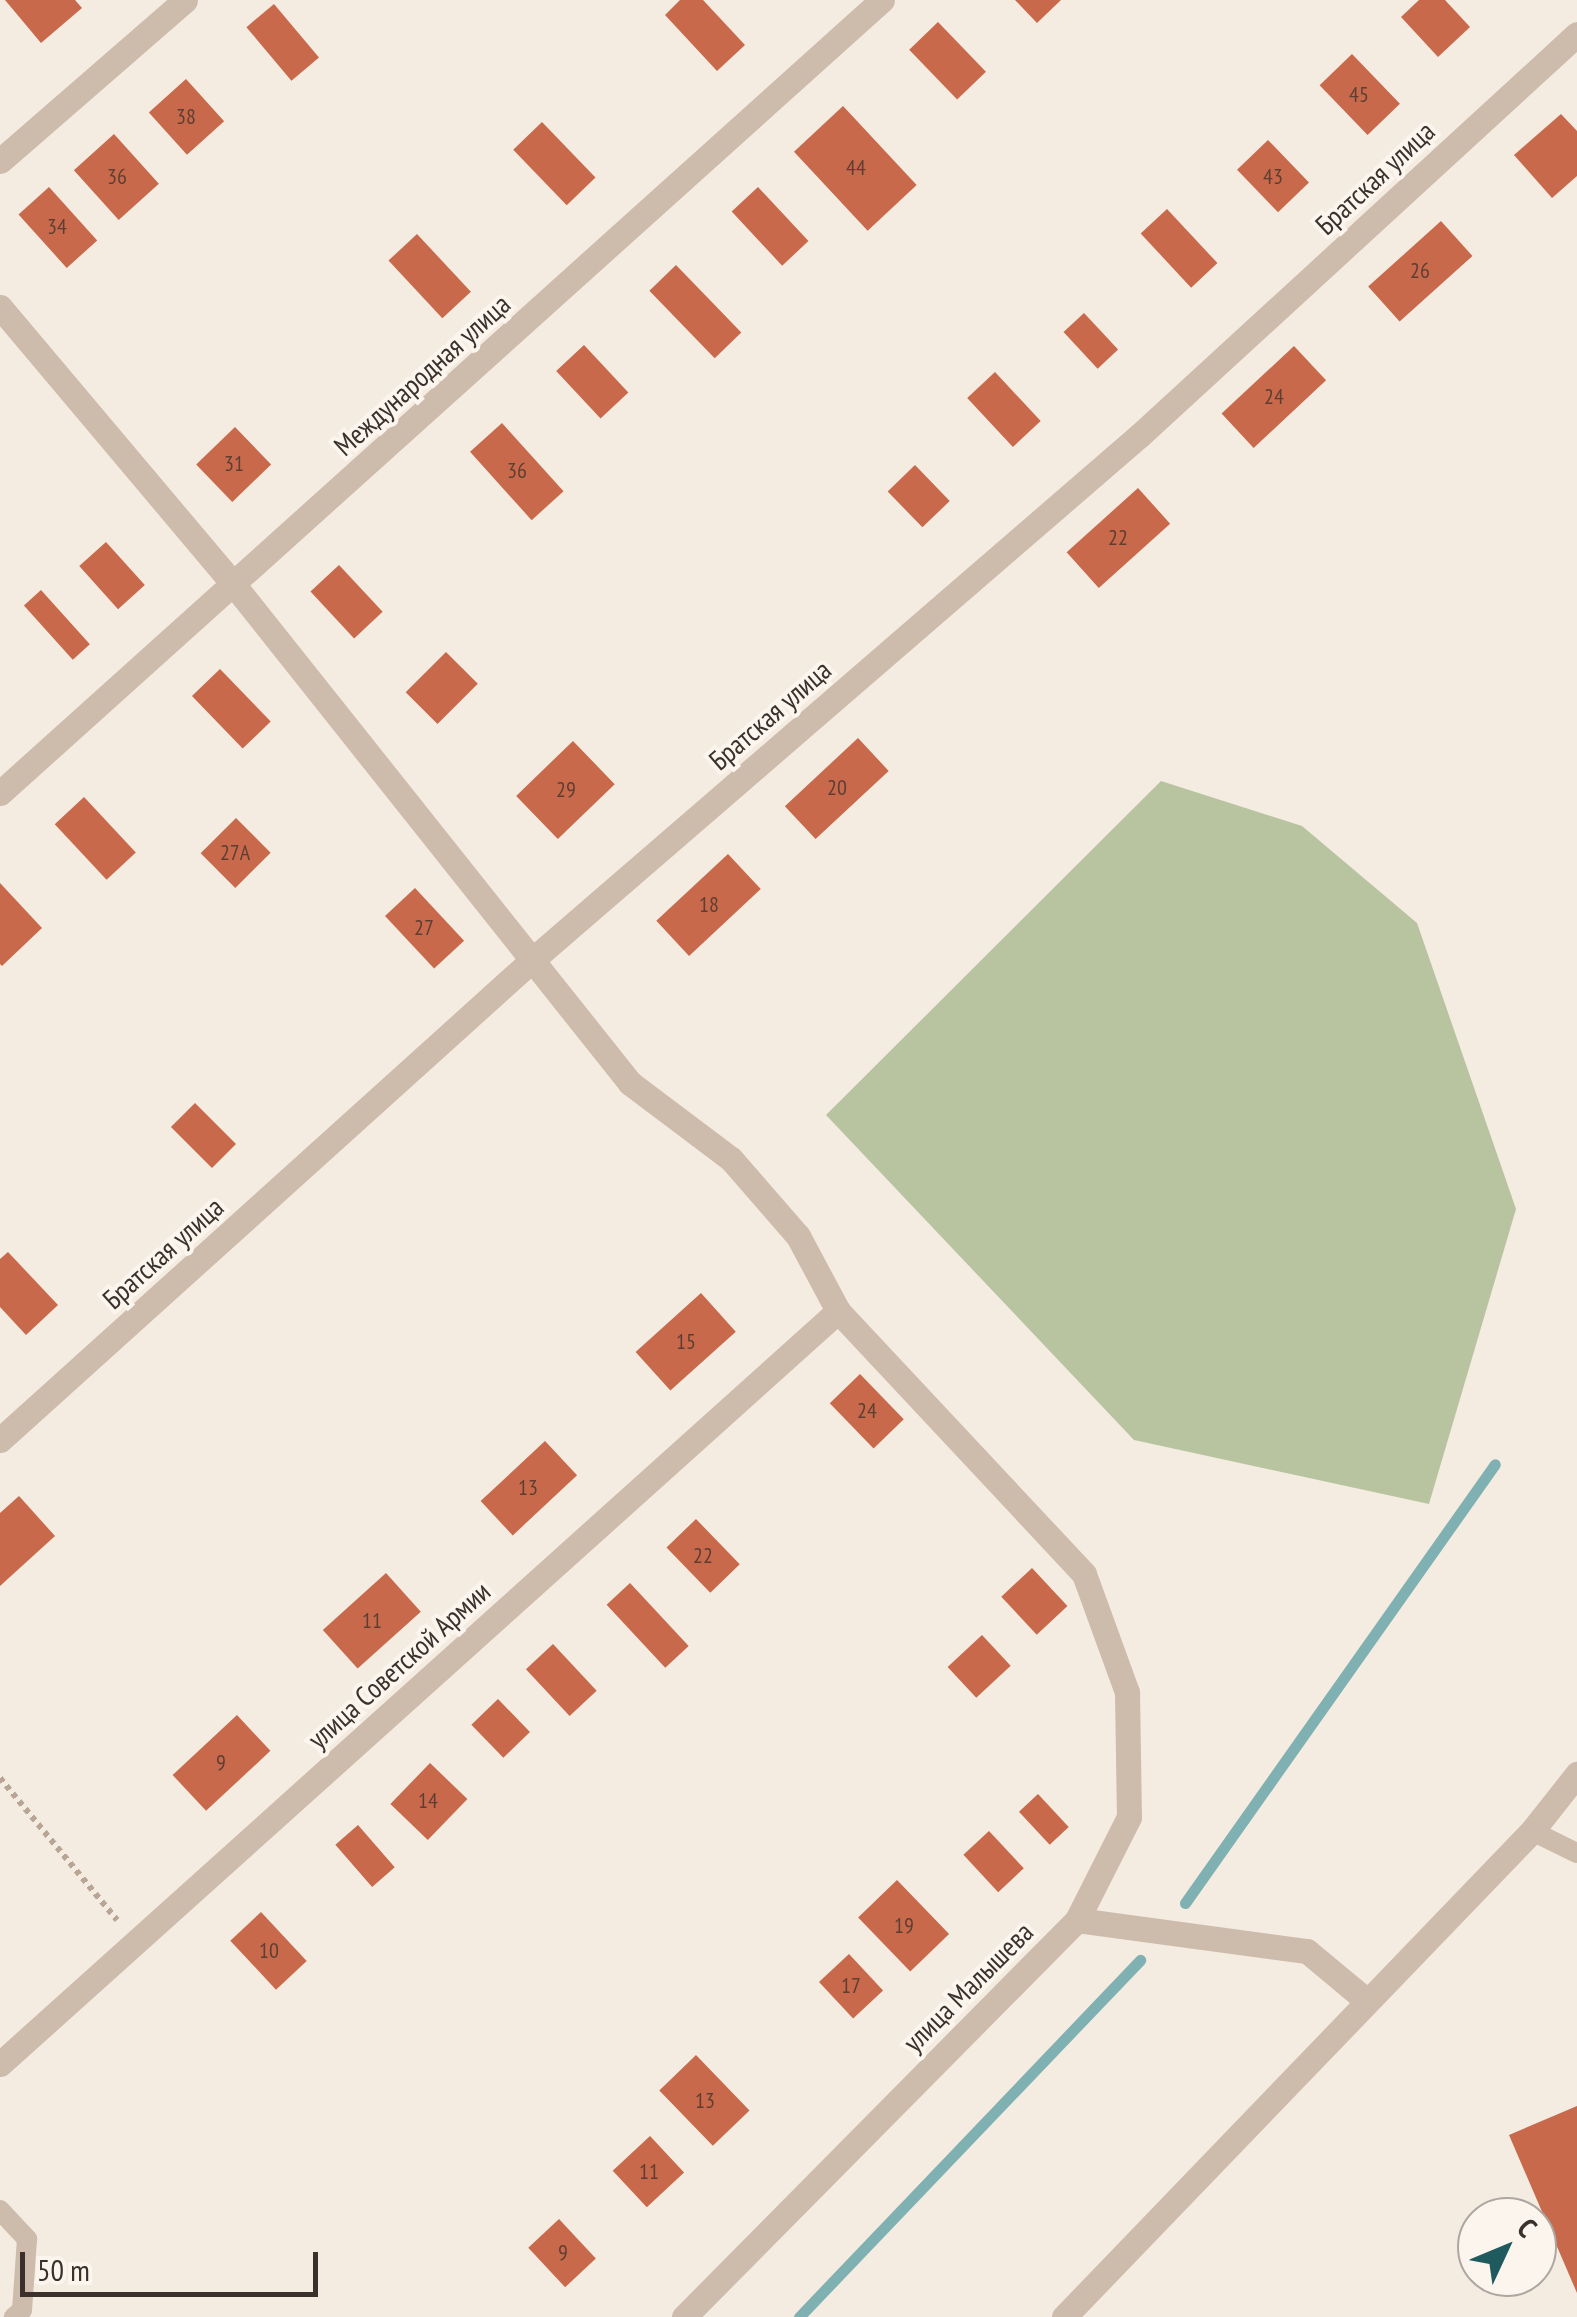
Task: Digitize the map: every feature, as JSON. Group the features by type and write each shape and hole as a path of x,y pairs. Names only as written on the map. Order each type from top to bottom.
{"street":[{"path":"0,161 185,0"},
{"name":"Международная улица","path":"0,793 882,0"},
{"name":"Братская улица","path":"0,1440 531,961 1140,435 1577,34"},
{"name":"улица Малышева","path":"0,307 234,585 630,1084 742,1172 798,1236 838,1311 1084,1574 1127,1692 1129,1817 1077,1920 684,2317"},
{"name":"улица Советской Армии","path":"0,2064 838,1311"},
{"path":"1064,2317 1532,1831 1577,1774"},
{"path":"1077,1920 1307,1951 1367,2001"}],"lane":[{"path":"1532,1831 1577,1853"},
{"path":"0,2210 27,2239 22,2310 14,2317"}],"path":[{"path":"0,1778 136,1942"}],"green space":[{"path":"1161,781 1302,826 1417,923 1516,1209 1429,1504 1134,1440 826,1115"}],"building":[{"path":"5,0 75,0 82,8 41,43"},
{"path":"680,0 703,0 745,45 717,71 665,15"},
{"path":"1015,0 1061,0 1037,23"},
{"path":"1419,0 1445,0 1470,27 1438,57 1401,17"},
{"path":"274,4 319,58 291,81 246,27"},
{"path":"938,22 986,72 957,99 909,50"},
{"path":"1352,54 1400,104 1368,135 1320,85"},
{"path":"186,79 224,121 187,155 149,112"},
{"path":"843,106 917,185 868,231 794,152"},
{"path":"1561,114 1577,131 1577,176 1552,198 1514,155"},
{"path":"542,122 595,177 567,205 513,150"},
{"path":"114,134 159,184 119,220 74,170"},
{"path":"1268,140 1309,182 1278,212 1237,170"},
{"path":"49,187 97,241 67,268 19,214"},
{"path":"758,187 808,241 782,266 732,212"},
{"path":"1167,209 1217,263 1191,288 1141,234"},
{"path":"1441,221 1472,256 1400,322 1368,287"},
{"path":"417,234 471,292 442,318 388,261"},
{"path":"676,265 741,333 715,358 649,291"},
{"path":"1084,313 1118,350 1098,369 1064,332"},
{"path":"584,345 628,393 601,418 556,371"},
{"path":"1294,346 1326,380 1254,448 1222,414"},
{"path":"995,372 1041,421 1013,447 967,398"},
{"path":"502,423 564,491 532,520 470,452"},
{"path":"235,427 271,464 232,502 196,465"},
{"path":"915,465 950,501 922,527 888,491"},
{"path":"1138,488 1170,524 1099,588 1067,552"},
{"path":"106,542 145,585 118,609 79,566"},
{"path":"339,565 383,612 354,638 310,592"},
{"path":"41,590 90,644 73,660 24,605"},
{"path":"446,652 478,684 438,724 406,692"},
{"path":"220,669 271,722 243,749 192,696"},
{"path":"858,738 889,771 816,839 785,806"},
{"path":"573,741 615,784 558,839 516,796"},
{"path":"84,797 136,853 107,880 55,824"},
{"path":"236,818 271,853 235,888 201,853"},
{"path":"728,854 761,889 689,956 656,921"},
{"path":"0,883 42,928 2,966 0,964"},
{"path":"415,888 464,941 434,969 385,916"},
{"path":"195,1103 236,1144 212,1168 171,1127"},
{"path":"8,1252 58,1305 26,1335 0,1307 0,1259"},
{"path":"701,1293 736,1332 670,1391 636,1352"},
{"path":"860,1374 904,1419 874,1448 830,1403"},
{"path":"545,1441 577,1475 513,1535 481,1501"},
{"path":"19,1496 55,1536 0,1586 0,1513"},
{"path":"696,1519 740,1564 710,1593 667,1547"},
{"path":"1032,1568 1067,1606 1037,1635 1001,1597"},
{"path":"386,1573 421,1612 358,1669 323,1630"},
{"path":"630,1583 689,1646 665,1668 607,1605"},
{"path":"982,1635 1011,1666 976,1698 948,1667"},
{"path":"553,1644 597,1691 570,1716 526,1669"},
{"path":"498,1699 530,1732 503,1758 471,1725"},
{"path":"237,1715 270,1751 206,1811 173,1775"},
{"path":"430,1763 467,1799 428,1840 390,1804"},
{"path":"1038,1794 1069,1827 1050,1845 1019,1812"},
{"path":"358,1825 395,1867 372,1887 335,1845"},
{"path":"989,1831 1024,1868 998,1892 963,1855"},
{"path":"897,1880 949,1934 910,1971 858,1918"},
{"path":"261,1912 307,1961 276,1990 230,1941"},
{"path":"849,1954 883,1991 853,2019 819,1982"},
{"path":"696,2055 749,2110 713,2146 659,2090"},
{"path":"1577,2106 1577,2293 1557,2247 1557,2197 1536,2197 1509,2135"},
{"path":"650,2136 684,2173 647,2207 613,2171"},
{"path":"559,2219 596,2258 565,2287 528,2248"}],"waterway":[{"path":"1185,1903 1495,1464"},
{"path":"799,2317 1140,1960"}]}
